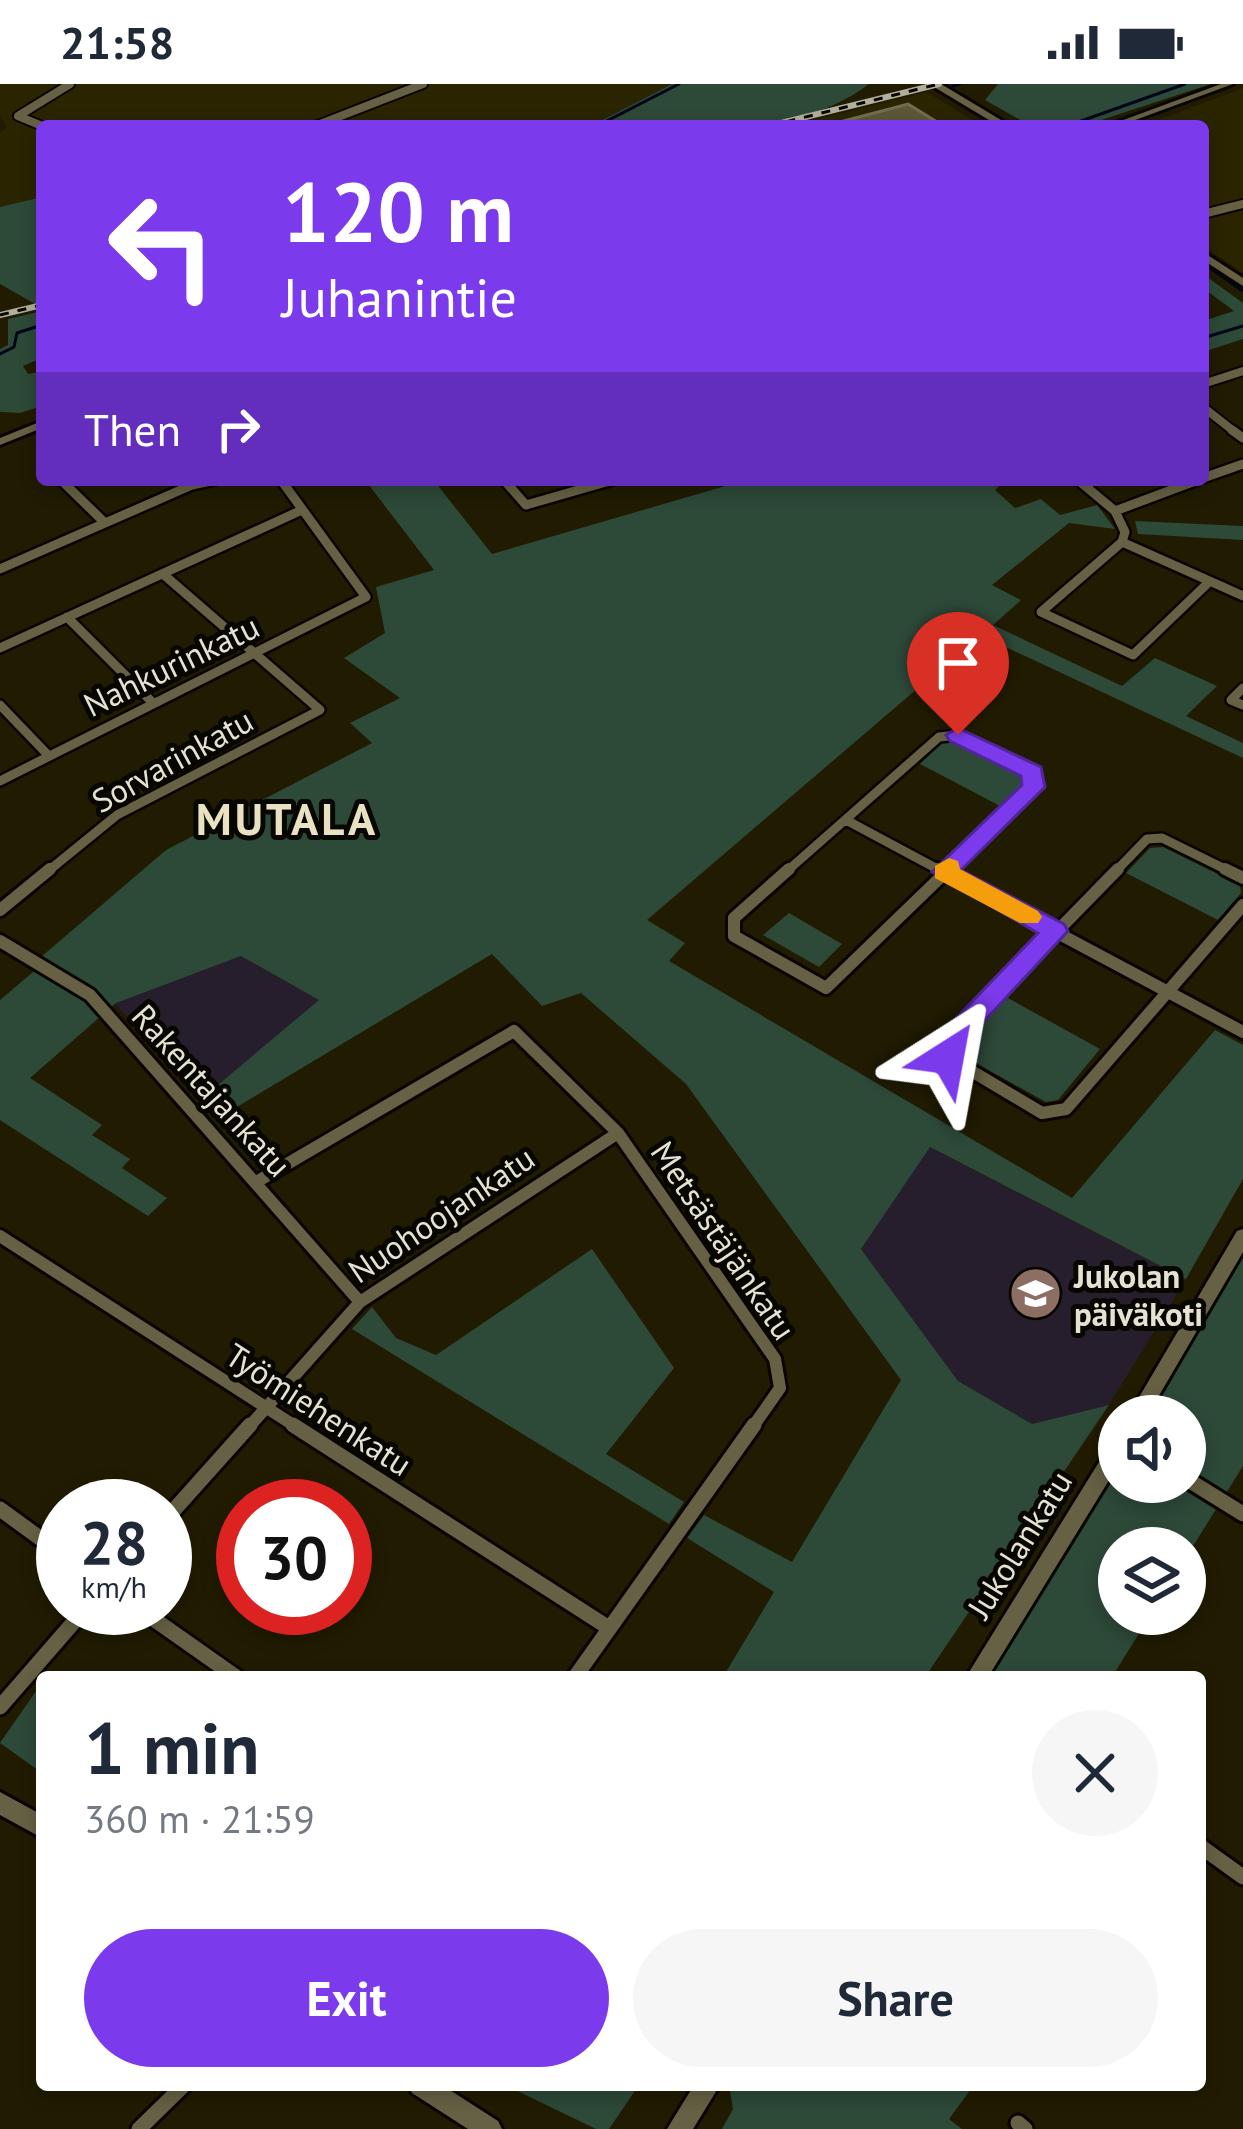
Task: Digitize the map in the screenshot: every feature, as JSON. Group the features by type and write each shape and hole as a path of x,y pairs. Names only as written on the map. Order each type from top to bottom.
{"main road":[{"path":"934,84 996,120"},
{"path":"1209,259 1243,283"},
{"path":"1149,1395 1243,1236"},
{"name":"Jukolankatu","path":"980,1671 1098,1481"},
{"path":"0,1803 36,1824"},
{"path":"430,2091 490,2129"},
{"path":"679,2129 704,2091"}],"street":[{"path":"36,124 18,116 70,84"},
{"path":"330,120 423,84"},
{"path":"1129,120 1229,84"},
{"path":"1209,212 1243,204"},
{"path":"1209,382 1243,370"},
{"path":"1209,412 1243,438"},
{"path":"0,442 36,427"},
{"path":"1209,476 1243,464"},
{"path":"67,486 105,523"},
{"path":"0,568 184,486"},
{"path":"0,648 302,510 285,486"},
{"path":"509,486 526,505 592,486"},
{"path":"1085,486 1115,511 1124,537 1243,596"},
{"path":"1115,511 1180,486"},
{"name":"Nahkurinkatu","path":"0,781 366,597 302,510"},
{"path":"1124,537 1041,612 1133,655 1209,582"},
{"path":"164,574 253,654"},
{"path":"67,617 153,704"},
{"name":"Sorvarinkatu","path":"0,910 117,815 320,710 253,654"},
{"path":"1243,688 1232,700 1243,705"},
{"path":"0,705 49,755"},
{"path":"958,735 1033,772 1034,787 944,872 826,988 734,936 734,918 939,736 958,735"},
{"path":"846,820 1243,1032"},
{"path":"1243,878 1162,838 1147,839 950,1042 948,1057 1042,1113 1066,1109 1243,904"},
{"name":"Rakentajankatu","path":"0,941 90,995 360,1302"},
{"name":"Metsästäjänkatu","path":"258,1181 514,1031 618,1133 775,1359 780,1388 579,1671"},
{"name":"Nuohoojankatu","path":"192,1490 360,1302 618,1133"},
{"name":"Työmiehenkatu","path":"0,1236 609,1628"},
{"path":"1206,1491 1243,1514"},
{"path":"0,1509 36,1535"},
{"path":"0,1707 63,1635"},
{"path":"176,1635 227,1671"},
{"path":"1206,1850 1243,1876"},
{"path":"139,2129 178,2091"}],"shaded area":[{"path":"0,84 672,84 603,120 36,120 36,198 0,207 0,132 7,128 0,116"},
{"path":"1243,88 1243,273 1209,250 1209,120 1158,120"},
{"path":"927,92 972,120 814,120"},
{"path":"241,956 320,1000 200,1100 115,1003"},
{"name":"Jukolan päiväkoti","path":"929,1147 1186,1279 1115,1395 1098,1395 1098,1408 1032,1424 958,1381 861,1249"}],"green space":[{"path":"672,84 869,84 839,102 782,120 603,120"},
{"path":"998,84 1211,84 1101,120 1020,120 985,100"},
{"path":"36,198 36,304 0,284 0,207"},
{"path":"1209,278 1243,303 1243,339 1209,350 1209,319 1234,311 1209,292"},
{"path":"36,312 36,361 23,366 28,374 36,373 36,408 20,413 0,412 0,349 8,345 8,319"},
{"path":"370,486 438,486 492,554 725,486 999,486 995,490 1015,508 1041,499 1060,515 1097,505 1115,529 1069,523 992,585 1021,600 993,625 1122,686 1155,658 1217,686 1186,716 1243,743 1243,758 980,635 647,920 685,943 669,961 1072,1198 1215,1030 1243,1045 1243,1179 1186,1279 930,1147 861,1249 958,1381 1032,1424 1098,1408 1098,1421 929,1671 727,1671 774,1592 687,1538 704,1515 792,1562 901,1380 686,1084 581,993 542,1006 492,954 217,1119 200,1100 319,1000 241,956 116,1003 30,1078 102,1125 92,1135 130,1159 122,1168 167,1198 148,1216 0,1120 0,1000 46,961 41,957 166,850 372,743 350,723 400,698 344,658 385,633 376,587 434,570"},
{"path":"1135,521 1243,526 1243,540 1138,534"},
{"path":"958,742 1022,775 1023,785 1000,806 920,764 942,743"},
{"path":"1163,847 1240,885 1241,893 1218,920 1126,873 1150,848"},
{"path":"789,913 842,944 819,967 763,935"},
{"path":"1008,998 1100,1049 1058,1100 1046,1102 965,1057 961,1043"},
{"path":"1243,1248 1243,1466 1205,1527 1098,1527 1098,1635 1138,1635 1116,1671 987,1671 1098,1492 1098,1503 1206,1503 1206,1395 1157,1395"},
{"path":"592,1249 674,1368 606,1454 684,1502 669,1524 352,1329 372,1307 396,1338 436,1355"},
{"path":"36,1692 36,1769 0,1743"},
{"path":"517,2091 635,2091 609,2129 596,2129"},
{"path":"730,2091 970,2091 949,2119 962,2129 722,2129 733,2109"}],"building":[{"path":"908,104 934,120 848,120"}],"waterway":[{"path":"609,120 679,84"},
{"path":"953,86 960,84"},
{"path":"1084,120 1185,84"},
{"path":"1209,267 1243,291"},
{"path":"1209,336 1243,326"},
{"path":"0,354 14,347 17,333 36,327"}],"railway":[{"path":"793,120 939,84"},
{"path":"0,315 36,306"}],"slow traffic":[{"path":"949,867 944,872 1029,917"}],"place":[{"name":"Jukolan päiväkoti","path":"1035,1294"}],"district":[{"name":"MUTALA","path":"287,818"}],"route":[{"path":"948,1057 950,1042 1055,931 944,872 1034,787 1033,772 958,735"}]}
